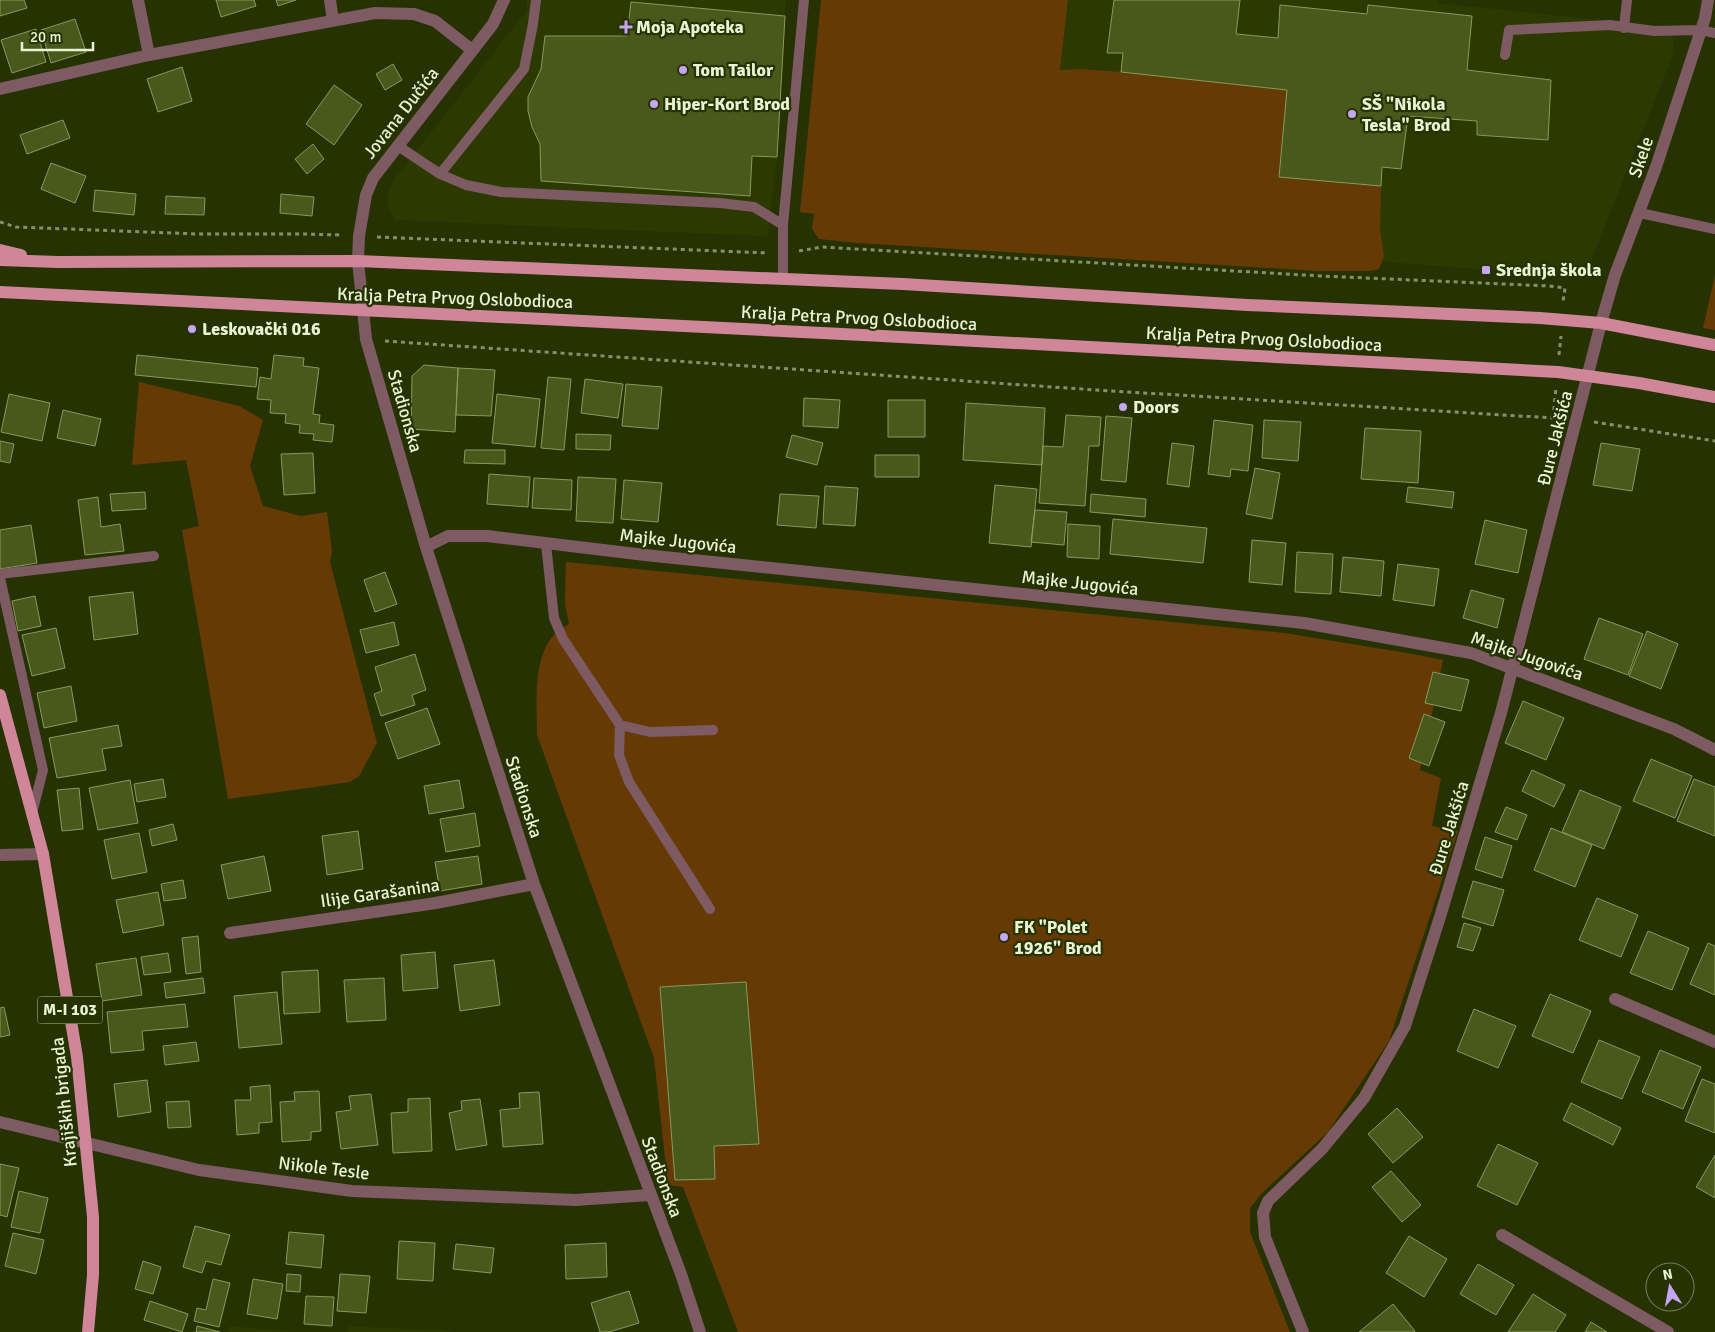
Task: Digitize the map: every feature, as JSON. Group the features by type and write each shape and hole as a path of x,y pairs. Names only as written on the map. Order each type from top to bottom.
{"main road":[{"path":"0,250 58,262"},
{"name":"Kralja Petra Prvog Oslobodioca","path":"0,260 58,262 358,261 903,284 1247,305 1540,318 1601,323 1715,345"},
{"name":"Kralja Petra Prvog Oslobodioca","path":"0,292 1558,372 1639,383 1715,398"},
{"name":"Krajiških brigada","path":"0,695 43,854 78,1057 93,1217 93,1275 88,1332"}],"street":[{"path":"138,0 149,55"},
{"path":"330,0 333,20"},
{"name":"Jovana Dučića","path":"358,261 359,236 366,194 373,178 493,24 504,0"},
{"name":"Skele","path":"1601,323 1615,275 1640,213 1701,30 1708,0"},
{"path":"0,89 149,55 375,13 414,14 435,21 472,50"},
{"name":"Stadionska","path":"358,261 366,339 426,548 534,884 681,1274 700,1332"},
{"name":"Đure Jakšića","path":"1302,1332 1266,1237 1263,1213 1268,1201 1322,1149 1364,1098 1405,1026 1443,908 1513,668 1601,323"},
{"name":"Majke Jugovića","path":"426,548 448,536 487,536 546,544 1304,623 1471,653 1674,729 1715,750"},
{"path":"0,855 43,854"},
{"name":"Ilije Garašanina","path":"230,933 436,903 534,884"},
{"path":"1615,999 1715,1042"},
{"name":"Nikole Tesle","path":"0,1122 199,1170 352,1191 575,1200 650,1194"},
{"path":"1502,1235 1668,1332"}],"lane":[{"path":"440,174 524,69 536,0"},
{"path":"783,279 783,225 804,0"},
{"path":"1624,28 1627,0"},
{"path":"1505,55 1509,30 1610,25 1654,31 1701,30 1715,33"},
{"path":"398,146 440,174 466,185 502,192 720,203 754,207 783,225"},
{"path":"1640,213 1715,229"},
{"path":"546,544 554,618 563,639 620,725 619,755 629,782 710,909"},
{"path":"32,814 43,770 0,576 154,556"},
{"path":"620,725 650,732 713,730"}],"path":[{"path":"0,222 16,227 198,234 303,234 783,254 822,247 1565,288 1553,418"},
{"path":"366,339 1086,389 1577,419 1715,441"}],"shaded area":[{"path":"527,0 786,0 777,157 768,235 395,220 389,209 387,198 390,187 396,177 527,10"},
{"path":"821,0 1068,0 1060,70 1082,69 1121,72 1287,90 1279,177 1381,186 1380,229 1384,256 1379,269 1371,271 1319,271 857,243 819,239 812,229 814,214 800,212"},
{"name":"SŠ \"Nikola Tesla\" Brod","path":"1068,0 1438,0 1438,3 1665,27 1673,37 1674,52 1592,259 1570,274 1543,274 1046,236 1050,158"},
{"path":"1715,275 1715,330 1703,328"},
{"path":"139,382 239,406 263,420 250,466 263,506 301,516 327,512 332,551 330,562 377,743 359,776 350,782 228,799 182,530 199,526 186,460 132,465"},
{"name":"FK \"Polet 1926\" Brod","path":"566,562 1285,633 1443,660 1420,770 1441,778 1432,826 1458,831 1389,1041 1328,1132 1262,1193 1250,1208 1250,1232 1290,1332 738,1332 683,1187 668,1185 654,1058 537,735 539,667 548,642 559,630 569,624 565,604"},
{"path":"230,1326 297,1332 228,1332"},
{"path":"349,1326 462,1332 347,1332"}],"building":[{"path":"0,0 24,0 27,8 0,16"},
{"path":"216,0 254,0 256,6 221,17"},
{"path":"276,0 296,0 278,6"},
{"path":"1114,0 1240,0 1236,34 1278,38 1280,5 1367,14 1368,5 1472,16 1467,70 1551,80 1548,140 1477,135 1477,121 1408,116 1401,169 1382,167 1381,186 1279,177 1287,90 1121,72 1123,53 1107,53"},
{"name":"Hiper-Kort Brod","path":"631,2 785,16 777,157 752,156 750,196 541,181 540,144 532,127 528,111 528,97 541,69 545,36 627,36"},
{"path":"75,19 86,52 51,63 41,30"},
{"path":"36,29 46,62 12,73 1,40"},
{"path":"393,64 402,80 385,90 376,74"},
{"path":"182,67 192,101 158,112 147,79"},
{"path":"334,85 362,105 334,145 306,124"},
{"path":"63,120 70,138 27,154 20,135"},
{"path":"313,144 324,159 307,174 295,159"},
{"path":"51,163 86,176 75,203 41,189"},
{"path":"95,190 136,194 134,215 93,211"},
{"path":"281,194 314,197 312,216 280,213"},
{"path":"166,196 205,198 204,215 165,214"},
{"path":"137,355 258,368 256,387 135,375"},
{"path":"274,355 304,358 303,366 319,368 313,414 320,415 319,423 334,425 332,442 313,440 314,434 299,433 300,425 285,423 286,414 270,413 271,400 257,399 260,377 271,379"},
{"path":"424,365 458,368 455,432 411,429 412,376"},
{"path":"458,368 495,370 491,416 456,415"},
{"path":"548,377 571,379 564,450 541,448"},
{"path":"585,379 623,384 618,418 581,413"},
{"path":"626,384 662,387 658,429 622,426"},
{"path":"9,394 50,403 42,441 1,432"},
{"path":"497,394 540,399 535,447 492,443"},
{"path":"804,398 840,400 838,428 803,426"},
{"path":"888,400 925,400 925,437 888,437"},
{"path":"966,403 1045,408 1042,465 963,460"},
{"path":"63,410 101,419 95,446 57,438"},
{"path":"1066,415 1101,417 1099,446 1089,446 1085,506 1039,503 1043,446 1063,447"},
{"path":"1106,416 1132,418 1126,482 1101,480"},
{"path":"1214,420 1253,425 1248,471 1231,469 1230,477 1208,474"},
{"path":"1264,420 1301,422 1298,461 1262,458"},
{"path":"1365,428 1421,431 1418,483 1361,479"},
{"path":"576,434 611,435 610,450 576,449"},
{"path":"792,435 823,443 817,465 786,457"},
{"path":"0,441 14,444 10,463 0,461"},
{"path":"1172,443 1194,446 1189,487 1167,484"},
{"path":"1601,443 1640,449 1632,491 1593,485"},
{"path":"465,450 505,450 505,464 464,463"},
{"path":"313,453 315,493 284,495 281,454"},
{"path":"875,455 919,455 919,477 875,477"},
{"path":"1255,468 1280,473 1272,519 1246,514"},
{"path":"489,474 530,477 528,507 487,504"},
{"path":"578,477 616,479 613,523 576,521"},
{"path":"534,478 572,480 571,510 532,508"},
{"path":"624,480 662,483 658,522 621,519"},
{"path":"995,485 1037,489 1031,547 989,543"},
{"path":"825,486 858,488 855,526 823,524"},
{"path":"1408,487 1454,492 1452,508 1406,502"},
{"path":"145,492 146,509 112,511 110,494"},
{"path":"780,494 819,496 816,528 777,525"},
{"path":"1091,494 1146,499 1145,517 1090,512"},
{"path":"98,497 101,527 120,524 124,551 85,555 78,500"},
{"path":"1035,510 1067,512 1064,545 1031,542"},
{"path":"1113,519 1207,528 1203,563 1110,554"},
{"path":"1485,520 1527,530 1518,573 1475,564"},
{"path":"1068,524 1100,526 1099,559 1067,557"},
{"path":"31,525 37,563 0,569 0,530"},
{"path":"1252,540 1286,543 1282,585 1249,582"},
{"path":"1297,552 1333,554 1331,594 1295,592"},
{"path":"1343,557 1384,561 1381,596 1340,592"},
{"path":"1398,564 1439,569 1434,606 1393,600"},
{"path":"385,572 397,604 375,612 364,580"},
{"path":"1471,590 1504,599 1497,628 1463,618"},
{"path":"133,592 138,634 94,640 89,597"},
{"path":"35,596 41,626 18,631 12,601"},
{"path":"1599,618 1643,634 1628,675 1584,659"},
{"path":"394,622 399,645 366,653 360,630"},
{"path":"56,628 65,668 32,676 22,635"},
{"path":"1647,631 1678,644 1661,689 1629,676"},
{"path":"415,654 426,690 412,695 415,705 381,716 374,694 382,691 375,667"},
{"path":"1433,672 1469,680 1461,711 1425,703"},
{"path":"71,686 77,721 44,728 37,693"},
{"path":"1523,701 1564,718 1546,760 1505,743"},
{"path":"427,708 440,744 398,759 385,723"},
{"path":"1424,714 1445,722 1429,766 1409,758"},
{"path":"118,725 122,746 102,749 106,770 57,778 49,738"},
{"path":"1651,759 1692,776 1675,818 1633,801"},
{"path":"1532,770 1565,785 1554,807 1522,791"},
{"path":"163,779 166,797 137,802 134,784"},
{"path":"1694,779 1715,787 1715,836 1677,821"},
{"path":"130,780 138,823 98,830 89,788"},
{"path":"459,780 464,808 429,814 424,786"},
{"path":"79,788 83,829 62,831 57,790"},
{"path":"1580,790 1621,807 1604,849 1562,832"},
{"path":"1506,807 1527,815 1517,840 1495,832"},
{"path":"475,813 480,846 446,852 440,819"},
{"path":"173,824 177,840 152,846 149,830"},
{"path":"1551,828 1592,845 1575,887 1534,870"},
{"path":"358,831 363,869 327,875 322,836"},
{"path":"139,833 147,872 112,879 104,840"},
{"path":"1485,837 1512,846 1502,878 1475,869"},
{"path":"264,856 271,891 228,899 221,865"},
{"path":"478,856 482,884 440,891 435,862"},
{"path":"183,880 186,898 164,901 161,884"},
{"path":"1473,881 1504,890 1493,926 1462,917"},
{"path":"158,892 164,925 123,933 116,900"},
{"path":"1597,898 1638,915 1621,957 1579,940"},
{"path":"1464,923 1481,928 1473,951 1457,947"},
{"path":"1648,931 1689,948 1672,990 1630,973"},
{"path":"198,936 201,972 186,974 182,938"},
{"path":"1708,943 1715,946 1715,995 1690,984"},
{"path":"435,952 438,988 403,991 401,955"},
{"path":"168,953 171,972 144,975 141,957"},
{"path":"136,958 142,995 102,1001 96,964"},
{"path":"494,960 500,1005 460,1011 454,965"},
{"path":"318,970 320,1012 284,1014 282,972"},
{"path":"203,978 205,993 166,998 164,983"},
{"path":"384,978 386,1020 347,1022 344,980"},
{"path":"746,982 759,1144 714,1146 715,1179 675,1180 660,987"},
{"path":"277,992 282,1044 239,1048 234,996"},
{"path":"1550,994 1591,1011 1573,1053 1532,1036"},
{"path":"185,1004 188,1027 142,1031 144,1050 111,1053 107,1012"},
{"path":"4,1007 10,1035 0,1037 0,1008"},
{"path":"1474,1009 1516,1026 1498,1068 1457,1051"},
{"path":"1599,1040 1640,1057 1622,1099 1581,1082"},
{"path":"196,1042 199,1061 165,1065 163,1046"},
{"path":"1660,1050 1701,1067 1683,1109 1642,1092"},
{"path":"1702,1079 1715,1084 1715,1133 1685,1121"},
{"path":"147,1080 151,1112 118,1117 114,1084"},
{"path":"270,1085 272,1122 259,1123 259,1133 237,1135 235,1100 251,1100 250,1087"},
{"path":"319,1091 321,1131 311,1132 311,1140 282,1142 280,1102 295,1101 294,1092"},
{"path":"539,1092 543,1144 503,1147 500,1110 520,1108 519,1093"},
{"path":"371,1094 378,1145 341,1149 336,1112 351,1110 349,1096"},
{"path":"430,1098 432,1151 393,1153 391,1113 408,1112 408,1099"},
{"path":"480,1099 487,1145 456,1150 449,1113 462,1110 461,1101"},
{"path":"189,1101 191,1127 168,1128 166,1102"},
{"path":"1571,1103 1621,1128 1613,1145 1563,1120"},
{"path":"1397,1108 1423,1137 1393,1163 1368,1134"},
{"path":"1498,1144 1538,1163 1517,1205 1477,1186"},
{"path":"1715,1155 1715,1198 1696,1187"},
{"path":"0,1164 19,1168 7,1217 0,1215"},
{"path":"1391,1171 1421,1205 1402,1222 1372,1187"},
{"path":"19,1191 48,1198 40,1233 11,1227"},
{"path":"195,1226 230,1235 221,1265 206,1261 202,1273 183,1267"},
{"path":"289,1232 324,1235 321,1268 286,1264"},
{"path":"13,1233 44,1240 36,1274 5,1266"},
{"path":"1409,1236 1447,1259 1424,1297 1386,1273"},
{"path":"399,1241 435,1243 433,1281 397,1279"},
{"path":"606,1243 607,1277 566,1279 565,1245"},
{"path":"456,1244 494,1248 491,1273 453,1269"},
{"path":"143,1261 161,1267 153,1294 135,1289"},
{"path":"1478,1264 1514,1285 1496,1315 1460,1294"},
{"path":"287,1274 301,1275 300,1292 286,1291"},
{"path":"340,1274 370,1276 366,1313 337,1311"},
{"path":"213,1279 230,1283 219,1327 194,1321 197,1308 206,1310"},
{"path":"253,1279 283,1284 277,1319 247,1314"},
{"path":"629,1291 639,1323 609,1332 600,1332 591,1303"},
{"path":"1533,1294 1566,1315 1555,1332 1508,1332"},
{"path":"306,1296 334,1297 332,1326 304,1324"},
{"path":"150,1301 188,1314 182,1332 144,1320"},
{"path":"1393,1304 1414,1332 1359,1332"},
{"path":"1591,1322 1607,1332 1585,1332"},
{"path":"197,1326 220,1332 196,1332"}],"place":[{"name":"Moja Apoteka","path":"626,27"},
{"name":"Tom Tailor","path":"683,70"},
{"name":"Hiper-Kort Brod","path":"654,104"},
{"name":"SŠ \"Nikola Tesla\" Brod","path":"1352,114"},
{"name":"Srednja škola","path":"1486,270"},
{"name":"Leskovački 016","path":"192,329"},
{"name":"Doors","path":"1123,407"},
{"name":"FK \"Polet 1926\" Brod","path":"1004,937"}]}
